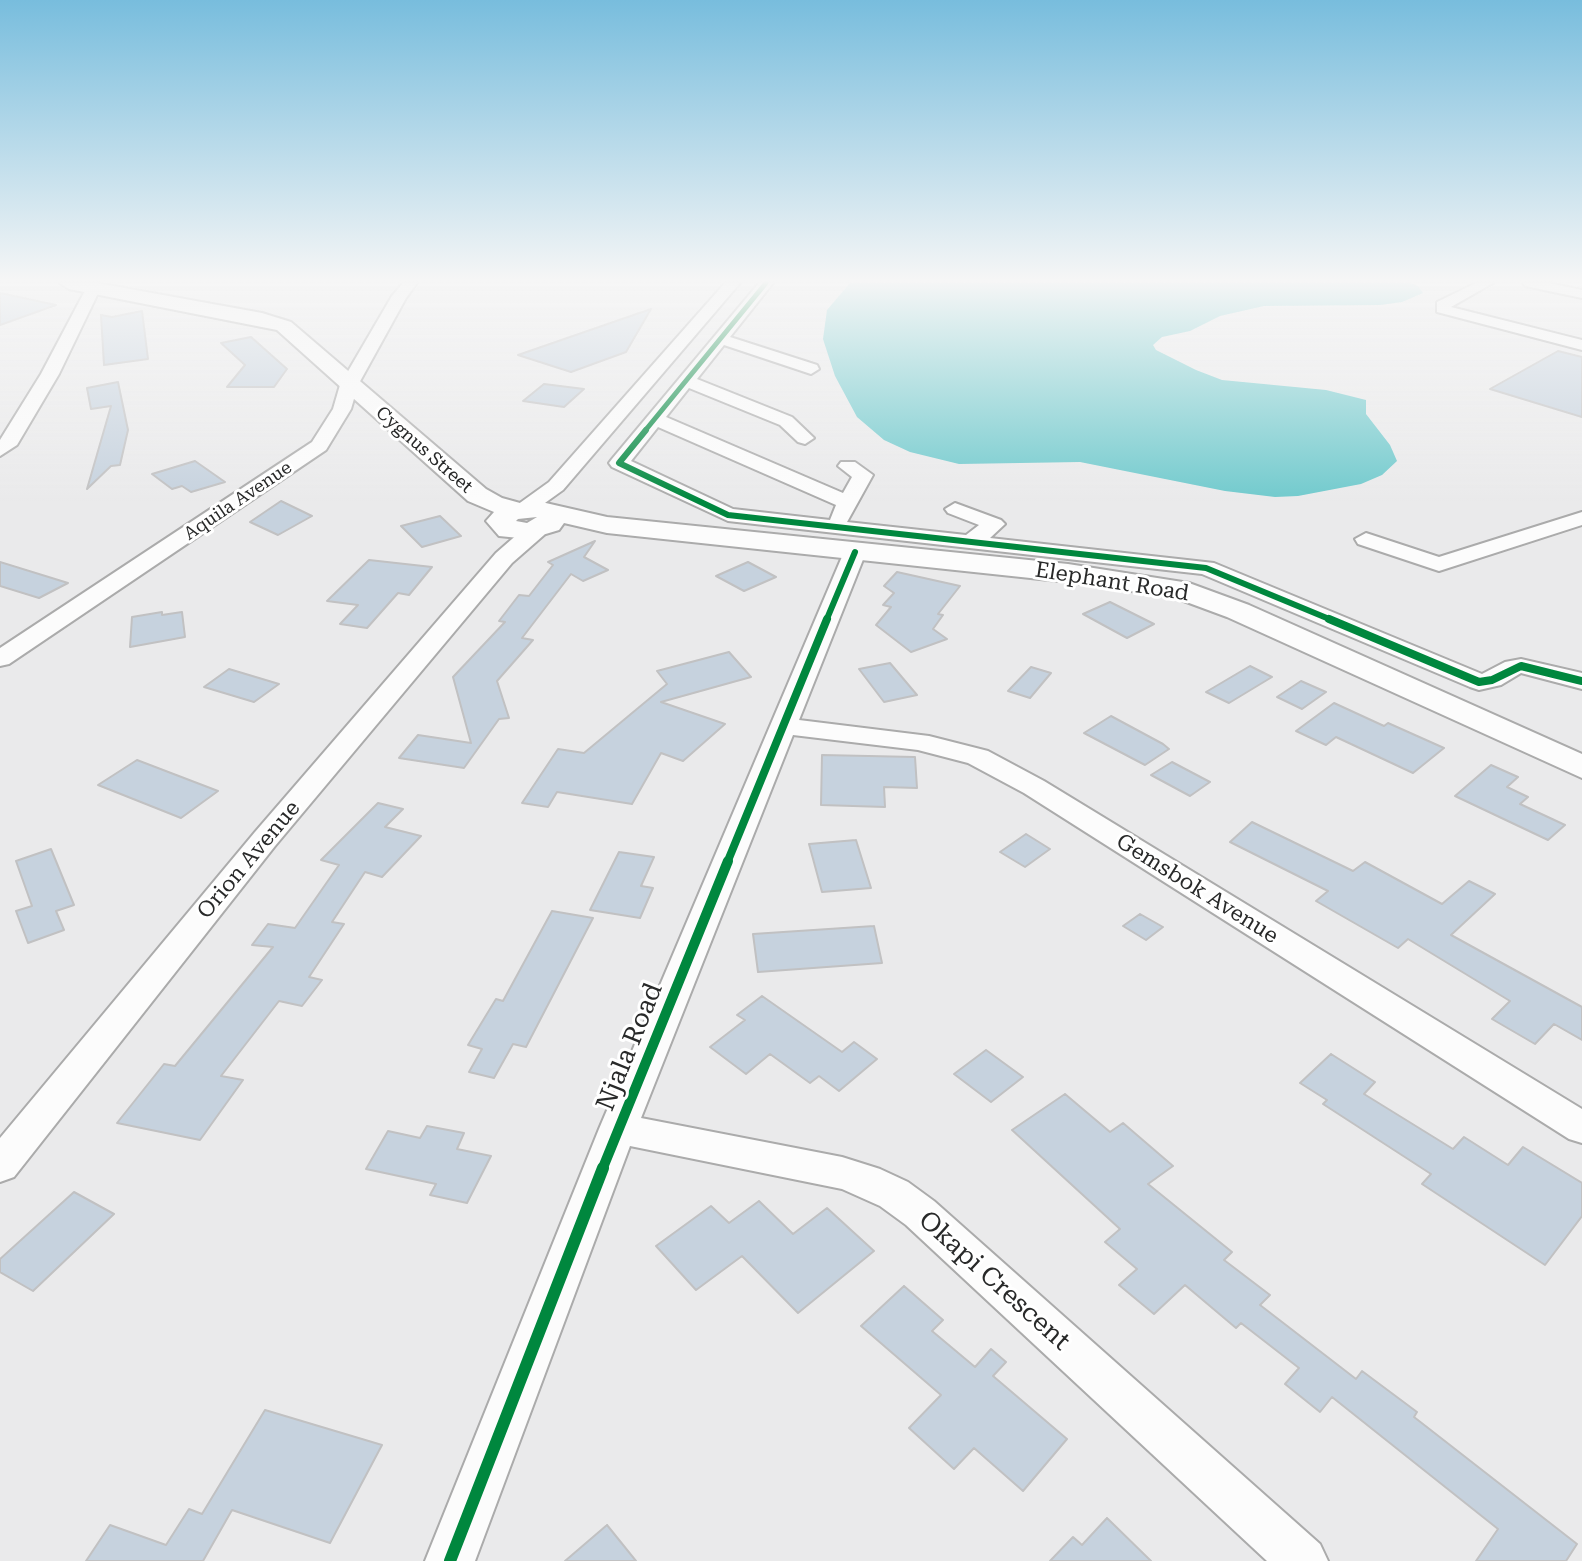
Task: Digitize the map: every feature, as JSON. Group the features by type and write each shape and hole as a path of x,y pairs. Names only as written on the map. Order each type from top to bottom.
{"street":[{"path":"0,450 10,441 59,356"},
{"name":"Cygnus Street","path":"318,356 477,495 526,523"},
{"name":"Aquila Avenue","path":"0,659 319,446 342,409 349,385 365,356"},
{"name":"Orion Avenue","path":"0,1166 13,1133 265,839 556,486 669,356"},
{"path":"707,356 619,463 728,515 845,539 972,541 1206,568 1479,682 1492,680 1521,666 1582,681"},
{"path":"772,356 811,369"},
{"path":"687,381 786,421 805,438"},
{"path":"656,419 848,503"},
{"name":"Njala Road","path":"450,1561 618,1129 783,726 845,539 848,503 863,475 848,466"},
{"path":"955,509 994,524 972,541"},
{"path":"1366,539 1439,564 1582,518"},
{"name":"Elephant Road","path":"526,523 845,539 1179,589 1238,611 1582,767"},
{"name":"Gemsbok Avenue","path":"783,726 919,742 978,757 1047,796 1582,1128"},
{"name":"Okapi Crescent","path":"618,1129 842,1173 866,1180 894,1194 920,1213 1303,1561"}],"water":[{"path":"828,356 1168,356 1222,380 1326,390 1366,400 1366,414 1390,445 1397,461 1382,475 1361,484 1298,496 1275,497 1225,491 1080,462 959,464 910,452 884,440 857,417 835,376"}],"building":[{"path":"103,356 148,356 148,359 104,365"},
{"path":"235,356 272,356 287,369 274,387 227,387 245,365"},
{"path":"521,356 615,356 571,372"},
{"path":"1549,356 1582,357 1582,417 1490,389"},
{"path":"118,382 128,430 120,465 111,466 87,489 111,406 91,409 87,388"},
{"path":"544,384 584,389 564,407 523,401"},
{"path":"195,461 225,482 191,492 182,486 172,489 152,474"},
{"path":"281,501 312,516 278,535 250,522"},
{"path":"440,516 461,536 422,547 401,526"},
{"path":"595,541 584,557 608,570 583,581 571,574 522,638 533,640 497,681 509,718 499,719 464,768 399,758 418,735 471,743 453,677 505,622 499,621 519,595 529,596 553,565 548,562"},
{"path":"369,560 432,567 409,595 398,593 367,628 340,624 358,605 327,601"},
{"path":"0,562 68,583 39,598 0,586"},
{"path":"748,562 776,577 744,591 716,576"},
{"path":"897,572 960,586 938,614 943,615 933,629 947,639 911,652 876,625 891,607 883,605 894,593 884,586"},
{"path":"1110,602 1154,624 1127,638 1083,614"},
{"path":"162,612 162,615 182,612 185,637 130,647 132,617"},
{"path":"729,652 751,677 661,702 725,724 683,761 661,753 632,804 557,792 548,807 522,803 558,749 584,753 667,684 657,671"},
{"path":"890,663 917,695 884,702 859,669"},
{"path":"1250,666 1272,677 1229,703 1206,692"},
{"path":"1031,667 1051,673 1030,698 1008,691"},
{"path":"229,669 279,684 254,702 204,687"},
{"path":"1301,681 1326,692 1302,709 1277,697"},
{"path":"1334,703 1444,748 1413,773 1336,737 1326,745 1296,731"},
{"path":"1111,716 1169,749 1145,765 1084,733"},
{"path":"822,755 915,757 917,788 884,787 885,807 821,805"},
{"path":"137,760 218,791 181,818 98,785"},
{"path":"1172,762 1210,782 1190,796 1151,775"},
{"path":"1491,765 1518,777 1507,787 1528,797 1520,804 1565,825 1548,840 1455,796"},
{"path":"378,803 403,809 385,827 421,836 382,877 365,872 332,922 344,924 309,977 322,980 302,1006 279,1001 221,1076 243,1080 200,1140 117,1123 164,1064 175,1066 273,947 252,945 268,924 295,928 339,865 321,860"},
{"path":"1252,822 1353,871 1365,862 1442,904 1469,881 1495,894 1451,935 1582,1007 1582,1040 1554,1024 1535,1044 1492,1019 1510,1001 1408,939 1398,948 1316,901 1328,891 1230,842"},
{"path":"1026,834 1050,849 1025,867 1000,852"},
{"path":"856,840 871,888 822,892 809,844"},
{"path":"51,849 74,905 56,911 64,930 28,943 16,911 32,906 16,861"},
{"path":"619,852 654,857 641,886 653,888 640,918 590,910"},
{"path":"552,911 593,918 526,1047 513,1044 494,1078 469,1072 482,1049 468,1045 496,999 503,1001"},
{"path":"1140,914 1163,927 1146,940 1123,926"},
{"path":"874,926 882,963 758,972 753,934"},
{"path":"762,996 842,1052 854,1042 877,1059 839,1091 819,1076 810,1083 770,1054 746,1074 710,1047 745,1020 737,1015"},
{"path":"986,1050 1023,1077 991,1102 954,1074"},
{"path":"1331,1054 1375,1082 1364,1094 1453,1149 1464,1137 1508,1165 1523,1147 1582,1183 1582,1216 1545,1265 1422,1184 1431,1174 1323,1104 1327,1100 1300,1083"},
{"path":"1065,1094 1110,1132 1123,1123 1173,1166 1148,1184 1232,1252 1224,1260 1270,1295 1260,1305 1356,1379 1362,1371 1417,1412 1414,1417 1577,1544 1566,1561 1476,1561 1498,1529 1332,1397 1320,1412 1285,1384 1299,1368 1241,1323 1236,1328 1185,1285 1154,1314 1119,1285 1137,1269 1105,1242 1120,1229 1012,1130"},
{"path":"427,1126 464,1133 457,1149 491,1156 467,1203 430,1195 436,1184 366,1169 388,1131 420,1138"},
{"path":"74,1192 114,1214 33,1291 0,1272 0,1259"},
{"path":"759,1201 793,1234 827,1208 874,1251 798,1313 742,1256 696,1290 656,1246 711,1206 729,1223"},
{"path":"904,1286 943,1320 932,1331 975,1367 991,1349 1006,1362 993,1376 1067,1439 1023,1491 974,1448 954,1469 909,1428 941,1395 861,1326"},
{"path":"265,1410 382,1445 330,1543 232,1510 203,1561 86,1561 110,1525 166,1545 189,1509 202,1514"},
{"path":"1107,1518 1151,1561 1050,1561 1073,1537 1082,1545"},
{"path":"607,1525 636,1561 565,1561"}],"cycle path":[{"path":"707,356 619,463 728,515 1206,568 1479,682 1492,680 1521,666 1582,681"},
{"path":"450,1561 618,1129 855,552"}]}
